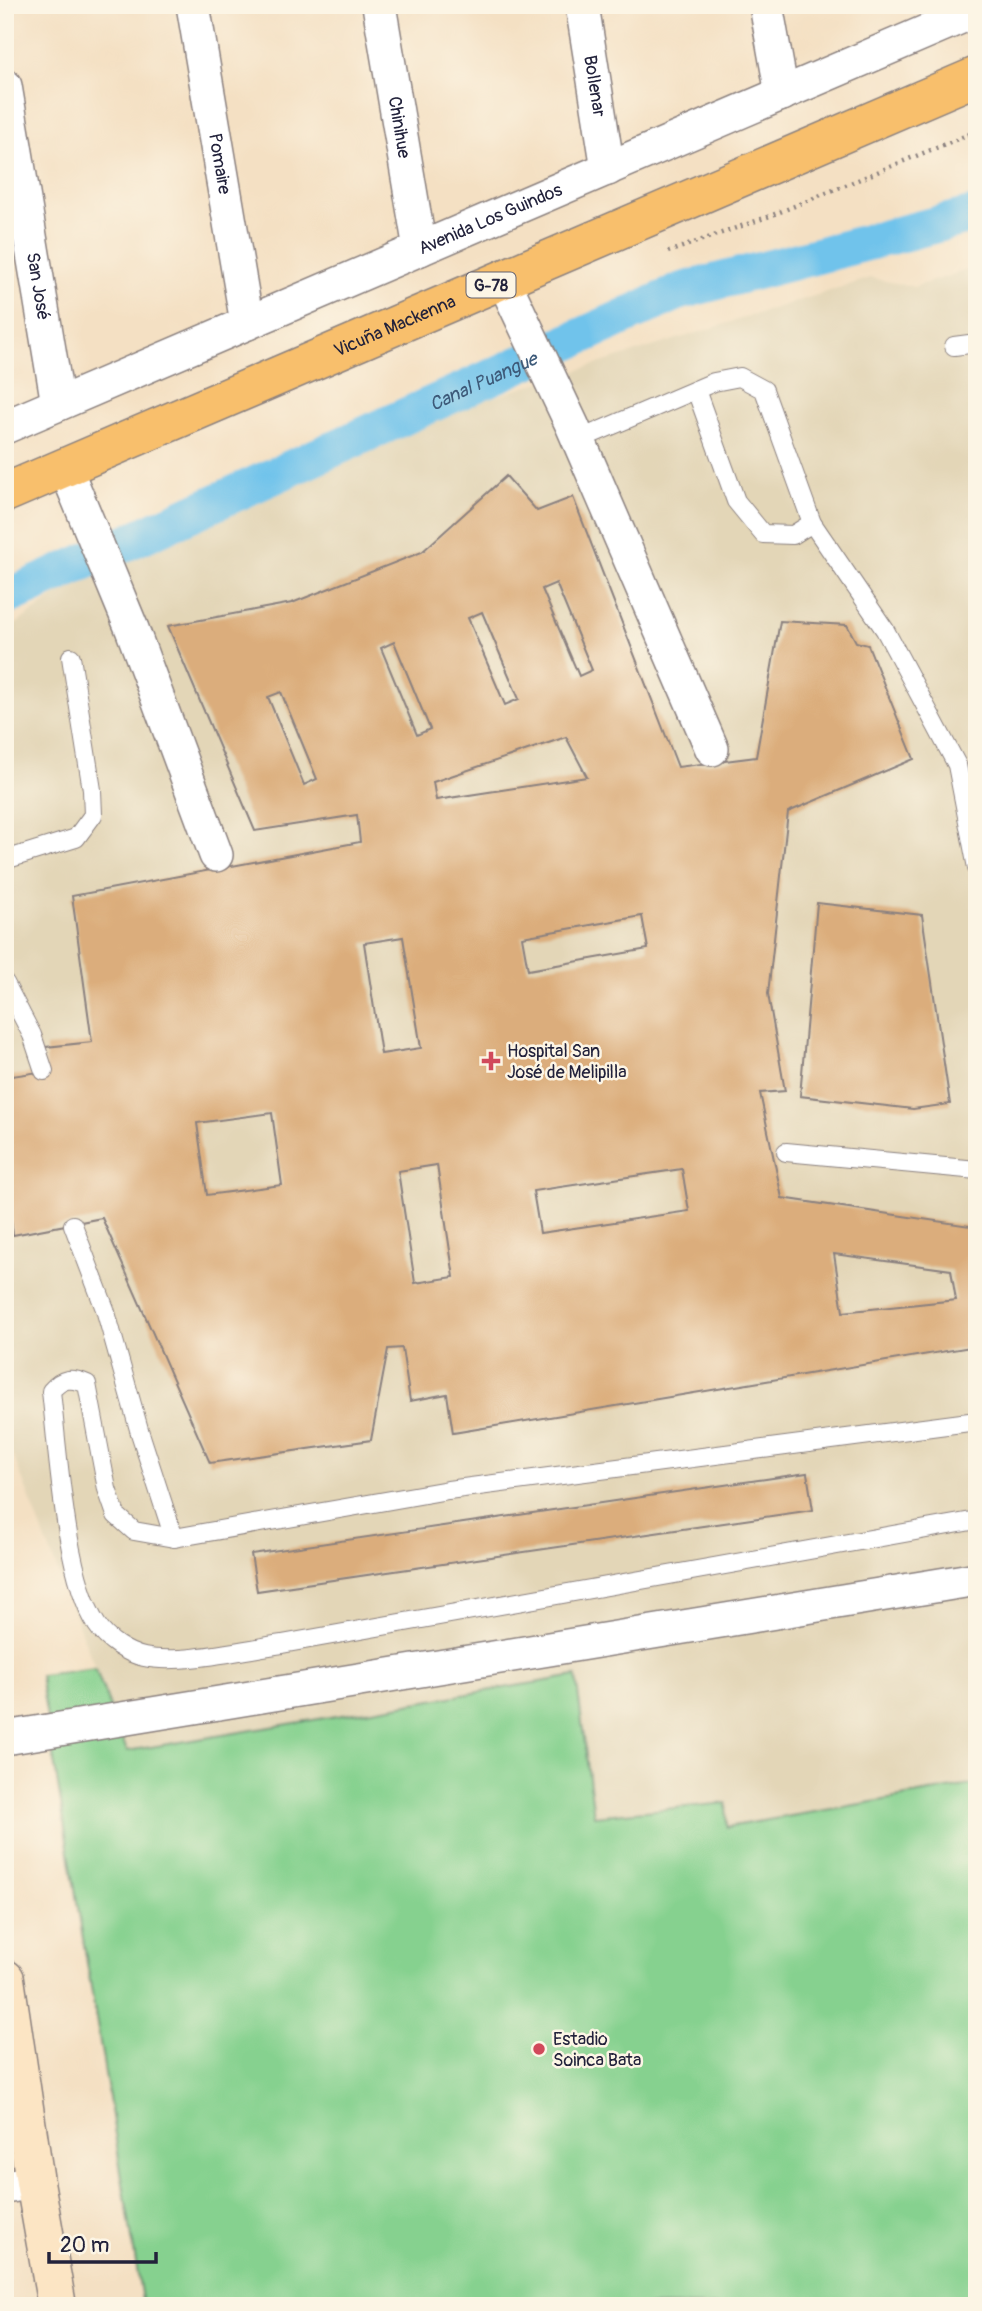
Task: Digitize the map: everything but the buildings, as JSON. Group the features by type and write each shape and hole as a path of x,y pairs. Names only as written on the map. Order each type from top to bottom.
{"main road":[{"name":"Vicuña Mackenna","path":"5,493 68,475 977,76"}],"street":[{"name":"Pomaire","path":"193,5 247,323"},
{"name":"Chinihue","path":"379,5 420,249"},
{"name":"Bollenar","path":"582,5 608,169"},
{"path":"766,5 782,94"},
{"name":"Avenida Los Guindos","path":"5,427 782,94 972,9"},
{"name":"San José","path":"5,86 58,404"},
{"path":"504,283 575,433 712,749"},
{"path":"68,475 122,605 216,855"},
{"path":"5,1738 977,1579"},
{"path":"5,1979 20,2185 57,2306"}],"lane":[{"path":"954,346 977,343"},
{"path":"575,433 714,382 740,377 765,390 812,523 885,630 957,765 977,868"},
{"path":"696,390 736,501 763,534 793,535 812,523"},
{"path":"5,860 76,838 93,815 92,790 71,657"},
{"path":"5,983 32,1035 44,1071"},
{"path":"786,1152 977,1170"},
{"path":"73,1225 105,1309 140,1433 174,1538"},
{"path":"977,1421 448,1490 174,1538 134,1531 116,1515 107,1489 87,1384 74,1378 60,1381 51,1391 68,1527 83,1598 98,1626 118,1646 145,1657 191,1657 282,1644 977,1520"}],"path":[{"path":"659,256 770,216 977,131"}],"shaded area":[{"name":"Hospital San José de Melipilla","path":"977,267 977,1784 727,1827 725,1803 593,1816 575,1676 127,1751 5,1434 5,632 91,570 474,403 871,278 914,287"}],"green space":[{"name":"Estadio Soinca Bata","path":"95,1668 127,1751 576,1676 594,1816 726,1803 727,1827 977,1784 977,2306 143,2306 40,1675"}],"waterway":[{"name":"Canal Puangue","path":"5,598 681,291 977,214"}],"place":[{"name":"Hospital San José de Melipilla","path":"491,1061"},
{"name":"Estadio Soinca Bata","path":"539,2049"}]}
